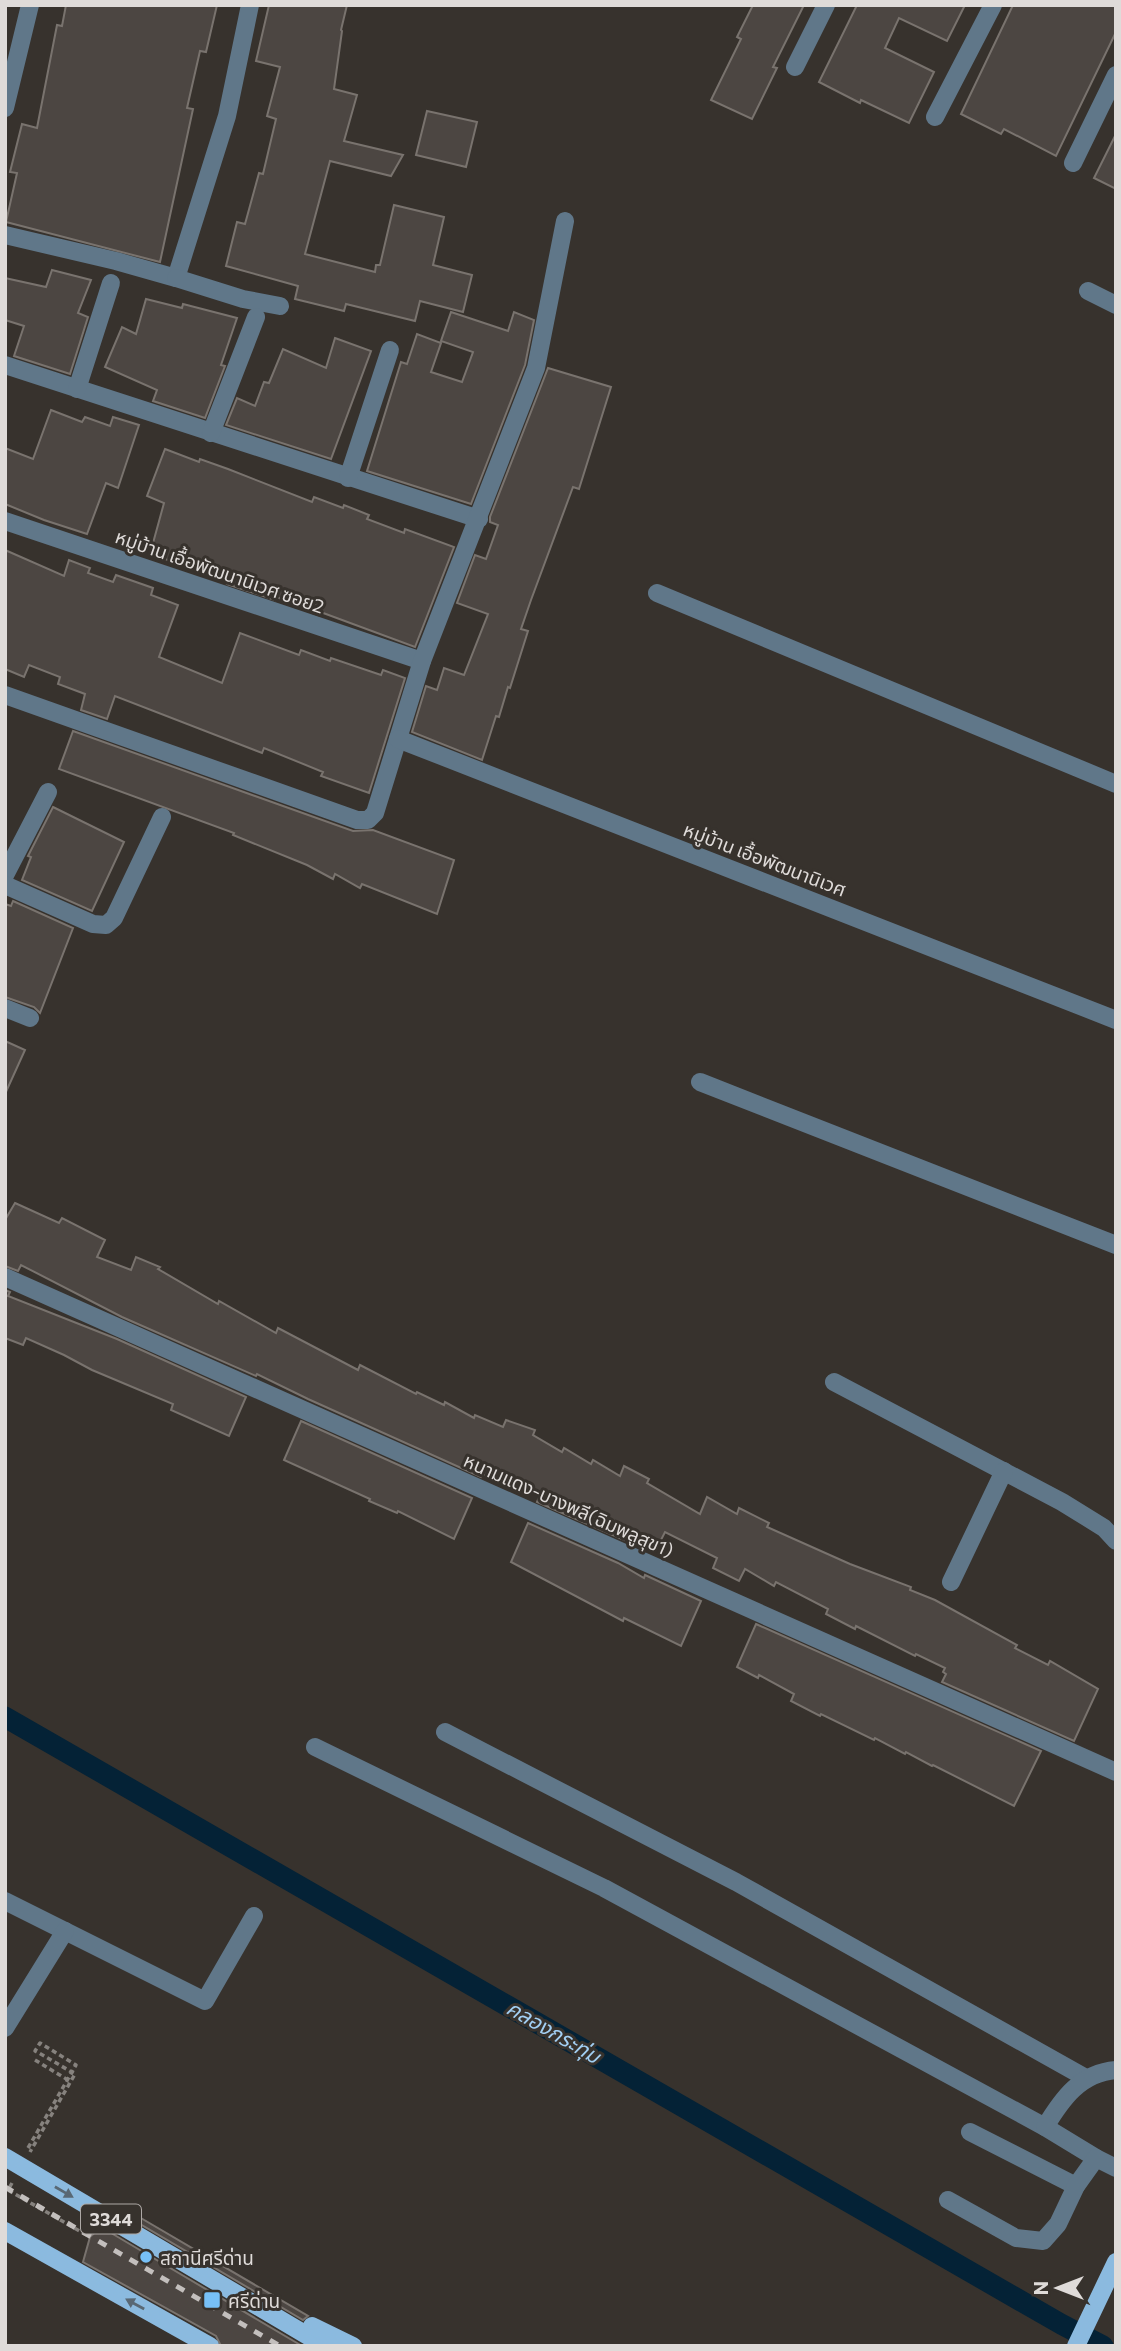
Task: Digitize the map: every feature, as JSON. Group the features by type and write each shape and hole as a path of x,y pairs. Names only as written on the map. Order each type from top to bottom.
{"main road":[{"name":"3344","path":"12,2161 325,2346"},
{"path":"5,2231 204,2343"},
{"path":"1076,2346 1116,2262"},
{"name":"3344","path":"217,2281 353,2346"}],"street":[{"path":"5,108 30,5"},
{"path":"176,278 227,116 250,5"},
{"path":"795,67 826,5"},
{"path":"935,117 993,5"},
{"path":"1073,163 1116,75"},
{"path":"5,695 357,820 368,820 375,813 422,661 479,519 538,359 565,221"},
{"path":"5,235 116,261 243,299 280,306"},
{"path":"77,389 111,283"},
{"path":"1088,291 1116,305"},
{"path":"211,433 257,317"},
{"path":"348,478 390,350"},
{"path":"5,365 479,519"},
{"name":"หมู่บ้าน เอื้อพัฒนานิเวศ ซอย2","path":"5,521 422,661"},
{"path":"657,593 1116,784"},
{"name":"หมู่บ้าน เอื้อพัฒนานิเวศ","path":"398,739 1116,1020"},
{"path":"5,874 48,792"},
{"path":"5,885 93,924 106,925 114,918 162,817"},
{"path":"5,1008 30,1018"},
{"path":"700,1082 1116,1245"},
{"name":"หนามแดง-บางพลี(ฉิมพลูสุข1)","path":"5,1277 1116,1772"},
{"path":"834,1382 1062,1502 1104,1528 1116,1541"},
{"path":"951,1582 1004,1471"},
{"path":"445,1732 736,1882 1086,2078"},
{"path":"315,1747 604,1888 1116,2168"},
{"path":"5,1901 205,2001 254,1916"},
{"path":"5,2028 65,1931"},
{"path":"1045,2127 1063,2097 1086,2078 1116,2070"},
{"path":"970,2132 1076,2186"},
{"path":"948,2200 1016,2238 1043,2241 1058,2224 1076,2186 1096,2158"}],"path":[{"path":"12,2161 76,2065 40,2043 35,2051 66,2069"},
{"path":"35,2060 70,2081"}],"building":[{"path":"66,5 217,5 206,52 200,51 187,108 193,109 160,262 6,222 17,173 10,172 22,124 37,128 57,25 62,26"},
{"path":"269,5 347,5 341,30 334,89 357,95 344,141 403,155 391,176 330,161 305,254 375,272 376,265 380,265 394,205 444,217 433,265 472,275 463,312 420,301 415,321 346,304 344,311 295,299 298,286 226,266 237,222 245,224 259,173 263,174 276,119 267,116 280,67 256,61"},
{"path":"753,5 804,5 773,67 777,68 752,119 711,100 741,39 737,37"},
{"path":"857,5 965,5 947,41 899,18 885,48 934,72 909,123 861,100 860,103 819,82"},
{"path":"1013,5 1116,5 1116,32 1056,156 1004,129 1001,134 961,114"},
{"path":"427,111 477,122 466,167 416,155"},
{"path":"1116,134 1116,189 1094,178"},
{"path":"52,270 91,280 78,313 88,317 70,374 14,356 24,326 5,320 5,278 46,287"},
{"path":"146,299 182,308 183,304 237,318 221,365 225,366 205,418 153,401 157,390 105,367 122,327 136,334"},
{"path":"451,312 508,331 514,312 534,320 525,365 471,504 367,471 401,362 407,364 417,334 441,343 431,372 462,382 473,352 441,341"},
{"path":"335,338 371,351 331,459 226,425 237,398 255,406 264,382 269,383 283,349 326,368"},
{"path":"548,368 611,387 579,489 573,487 531,600 521,629 528,631 510,688 508,687 499,717 496,716 482,760 412,732 426,686 437,690 444,668 464,675 488,614 457,603 475,555 486,559 498,525 490,522 490,517"},
{"path":"51,410 82,422 85,417 110,426 113,417 139,425 118,488 106,483 87,534 5,504 5,448 33,459"},
{"path":"165,449 199,462 200,459 228,469 312,502 314,497 343,508 344,505 369,515 367,519 404,533 405,529 454,547 415,647 307,607 276,597 275,600 227,584 231,572 189,558 186,566 150,554 164,503 147,496"},
{"path":"5,550 64,576 69,560 90,568 88,573 113,582 116,575 153,588 151,595 178,605 159,657 222,683 240,633 299,655 301,650 381,675 383,670 405,678 369,793 321,776 323,772 264,748 262,753 115,696 107,719 81,710 85,694 58,684 60,677 29,665 24,677 5,669"},
{"path":"73,731 353,831 373,830 454,860 437,914 362,884 360,888 335,874 333,879 307,865 233,835 234,833 59,769"},
{"path":"53,807 124,842 92,911 22,880 31,857 28,856"},
{"path":"13,901 73,928 40,1013 34,1007 5,997 5,904 11,906"},
{"path":"5,1041 25,1050 5,1094"},
{"path":"15,1203 59,1223 62,1218 105,1240 97,1257 131,1270 136,1257 160,1267 158,1269 218,1304 219,1301 276,1333 278,1328 358,1370 360,1365 416,1394 417,1392 444,1405 445,1402 474,1418 475,1415 503,1427 506,1420 535,1430 533,1435 562,1452 564,1448 591,1464 593,1460 620,1476 624,1466 649,1479 647,1483 700,1514 707,1497 737,1514 739,1508 769,1523 767,1527 850,1564 911,1587 910,1590 935,1600 1017,1645 1015,1648 1048,1665 1050,1661 1098,1689 1074,1741 942,1682 946,1674 943,1672 945,1668 856,1626 855,1629 826,1614 828,1609 776,1582 774,1586 745,1569 739,1581 713,1568 717,1558 665,1532 658,1546 628,1531 624,1540 537,1502 540,1495 512,1481 510,1487 483,1474 481,1477 257,1374 256,1376 122,1317 21,1265 18,1271 5,1266 5,1220"},
{"path":"5,1290 10,1292 8,1296 117,1339 246,1397 229,1436 171,1410 173,1404 92,1370 26,1338 23,1345 5,1338"},
{"path":"301,1421 472,1498 454,1539 284,1460"},
{"path":"528,1523 618,1563 644,1578 645,1575 701,1601 681,1646 624,1618 623,1621 511,1562"},
{"path":"756,1624 1041,1751 1014,1806 906,1752 905,1754 821,1714 820,1716 791,1701 794,1694 759,1675 758,1678 737,1667"},
{"path":"122,2207 308,2316 303,2320 118,2211"},
{"path":"101,2227 302,2346 221,2346 216,2336 83,2262 90,2237"}],"waterway":[{"name":"คลองกระทุ่ม","path":"5,1717 1103,2346"}],"railway":[{"path":"5,2187 280,2346"}],"place":[{"name":"สถานีศรีด่าน","path":"146,2257"},
{"name":"ศรีด่าน","path":"212,2300"}]}
